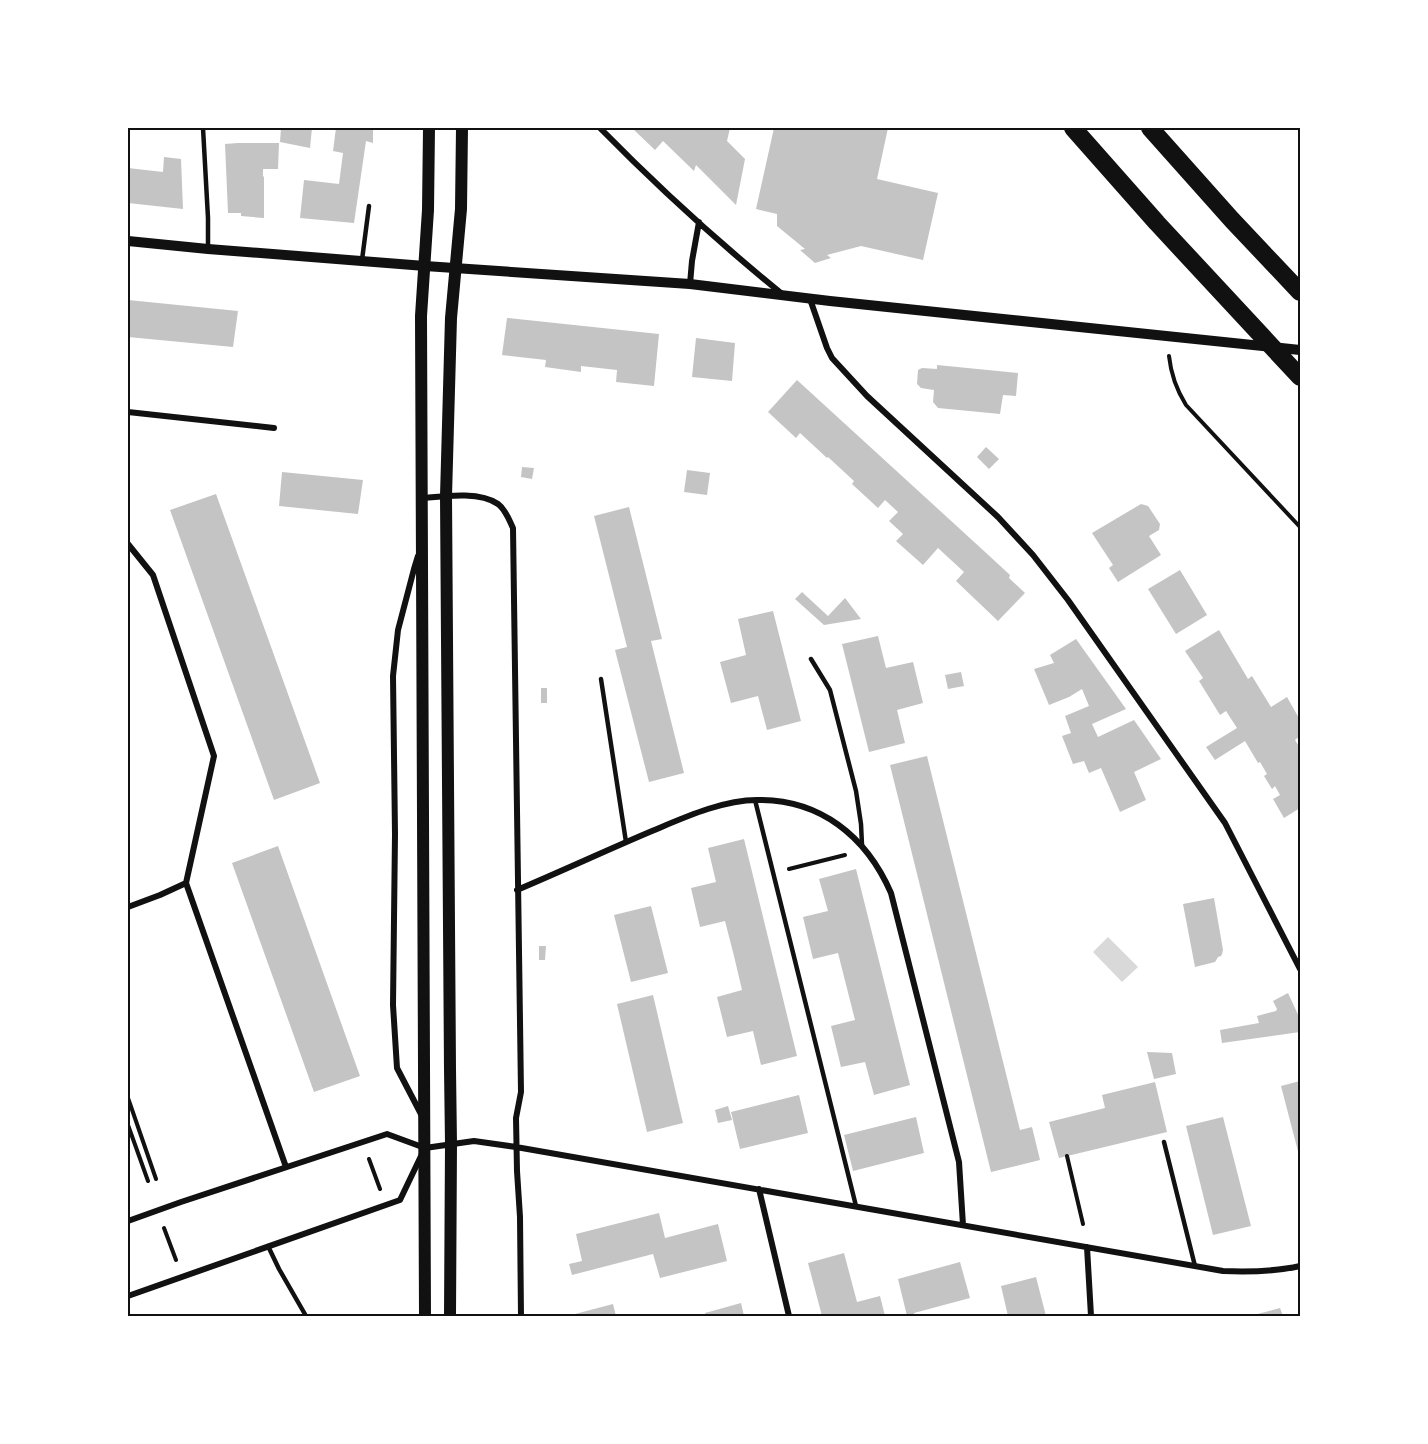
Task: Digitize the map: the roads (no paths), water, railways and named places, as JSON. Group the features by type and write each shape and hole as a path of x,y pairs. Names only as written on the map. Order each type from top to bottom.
{"highway":[{"path":"1073,128 1157,223 1300,376"},
{"path":"1150,128 1300,292"}],"main road":[{"path":"425,1317 421,316 428,210 429,128"},
{"path":"450,1317 452,1144 446,496 451,324 461,210 462,128"}],"street":[{"path":"600,128 649,177 783,295"},
{"path":"690,284 699,222"},
{"path":"128,241 425,266 690,284 1300,350"},
{"path":"810,298 832,358 867,396 998,517 1033,555 1068,600 1226,823 1300,969"},
{"path":"128,412 274,428"},
{"path":"423,498 484,497 499,505 513,528 521,1092 516,1118 516,1147 520,1217 521,1317"},
{"path":"128,544 153,575 214,756 186,883 286,1167"},
{"path":"423,544 398,630 393,676 395,834 393,1005 397,1068 424,1120"},
{"path":"518,890 680,820 731,803 755,800 793,804 832,821 852,835 879,867 891,893 959,1162 963,1225"},
{"path":"128,907 186,883"},
{"path":"128,1221 387,1134 425,1148 474,1141 516,1147 1223,1271 1251,1272 1300,1266"},
{"path":"128,1296 400,1200 425,1148"},
{"path":"759,1189 789,1317"},
{"path":"1087,1247 1091,1317"}],"lane":[{"path":"203,128 208,249"},
{"path":"362,261 369,206"},
{"path":"811,659 830,690 856,790 862,845"},
{"path":"601,679 627,842"},
{"path":"755,800 856,1206"},
{"path":"1164,1142 1194,1266"},
{"path":"268,1246 306,1317"}]}
